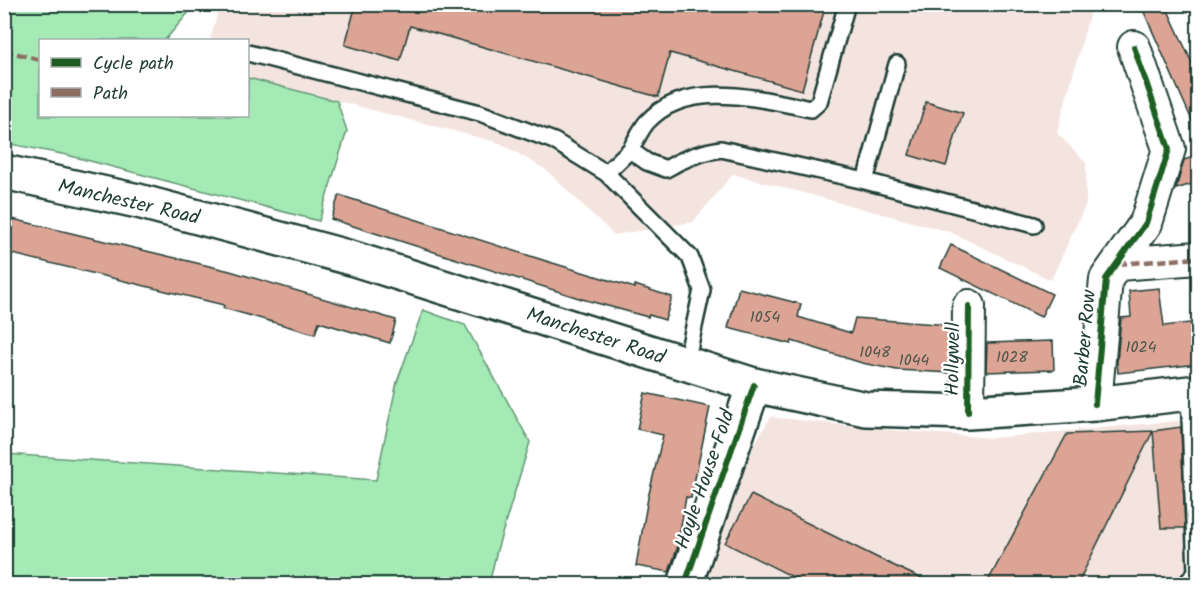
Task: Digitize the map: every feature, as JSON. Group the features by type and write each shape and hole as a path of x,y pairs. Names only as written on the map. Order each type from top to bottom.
{"main road":[{"name":"Manchester Road","path":"4,172 138,201 351,258 754,385 866,409 968,412 1095,404 1194,393"},
{"name":"Hoyle House Fold","path":"685,585 754,385"}],"street":[{"name":"Barber Row","path":"1095,404 1106,279 1146,223 1169,149 1134,47"},
{"path":"1118,264 1198,258"},
{"name":"Hollywell","path":"968,412 969,306"}],"lane":[{"path":"606,173 630,150 646,123 665,107 697,97 735,95 811,109 819,102 822,94 847,4"},
{"path":"249,53 480,113 554,141 606,173 690,257 702,290 686,363"},
{"path":"865,181 897,64"},
{"path":"630,150 647,162 666,169 685,158 721,149 865,181 1034,225"},
{"path":"1186,585 1196,572 1194,393"}],"shaded area":[{"path":"220,4 1078,5 1091,9 1057,133 1086,163 1086,204 1051,280 950,232 733,174 693,222 614,235 546,170 500,143 249,78 249,39 210,39"},
{"path":"771,417 993,438 1198,419 1198,584 704,584 715,545 753,446"}],"green space":[{"path":"4,5 195,5 166,39 39,39 39,117 249,117 249,78 337,101 347,131 319,221 67,155 5,143"},
{"path":"423,310 465,325 530,442 489,584 5,583 5,454 376,480 397,382"}],"building":[{"path":"356,4 826,4 802,90 670,53 658,97 410,26 400,61 345,45"},
{"path":"1165,4 1198,76 1198,134 1144,12"},
{"path":"926,102 963,113 946,166 909,155"},
{"path":"1198,155 1198,182 1176,189 1184,160"},
{"path":"339,195 546,261 672,297 665,320 582,299 331,219"},
{"path":"4,217 230,271 396,320 390,343 319,322 315,334 223,308 224,305 4,252"},
{"path":"951,245 1052,294 1041,317 940,268"},
{"path":"739,288 801,304 798,317 851,333 855,318 950,325 950,373 897,370 862,363 792,341 791,344 728,328"},
{"path":"1159,288 1164,326 1198,322 1198,364 1118,373 1121,318 1131,317 1129,291"},
{"path":"1053,341 1054,370 986,372 987,343"},
{"path":"645,393 710,407 691,498 686,497 677,549 669,572 636,566 648,498 663,435 637,429"},
{"path":"1181,427 1185,528 1161,528 1153,431"},
{"path":"1153,431 1077,585 986,585 1067,434"},
{"path":"751,495 935,585 809,585 725,543"}],"marked path":[{"path":"4,50 39,60"},
{"path":"1118,264 1198,258"}],"cycle path":[{"path":"1095,404 1106,279 1146,223 1169,149 1134,47"},
{"path":"968,412 969,306"},
{"path":"685,584 754,385"}]}
